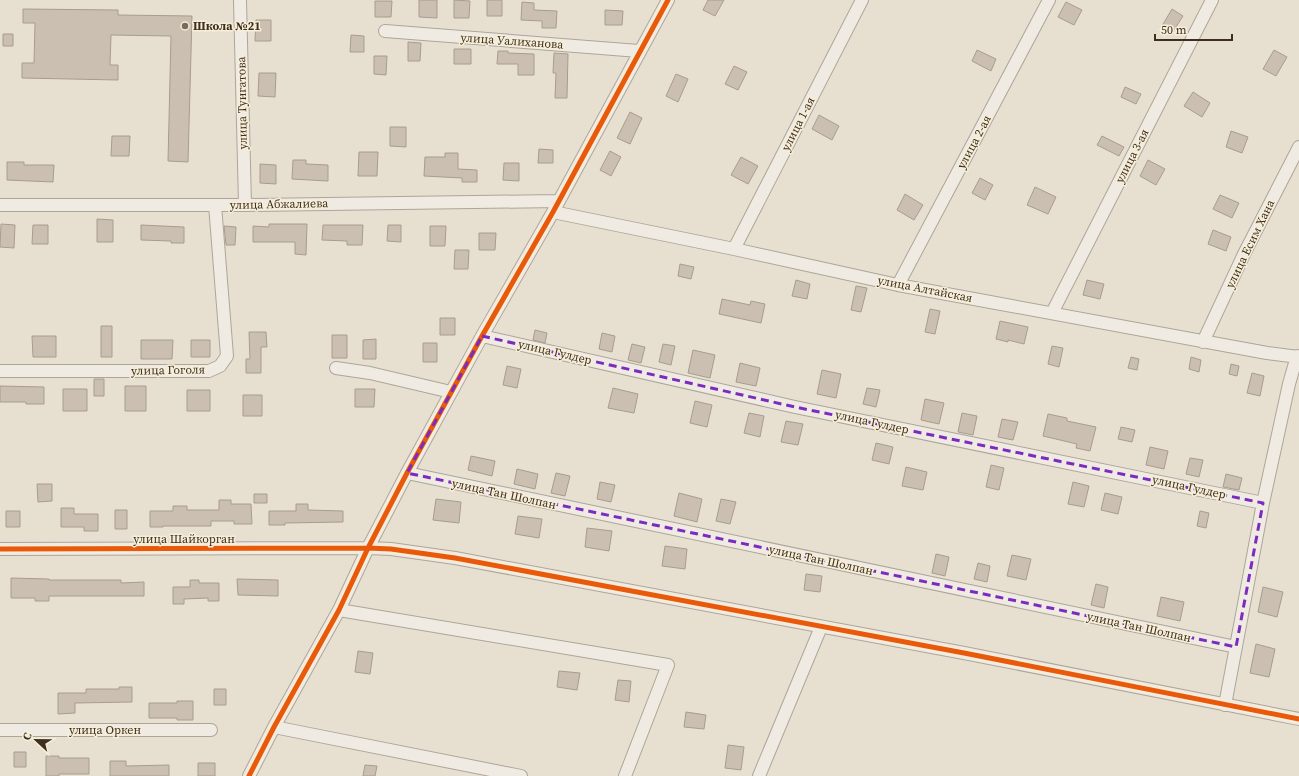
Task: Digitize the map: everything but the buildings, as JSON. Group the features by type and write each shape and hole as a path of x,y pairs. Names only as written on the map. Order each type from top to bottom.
{"street":[{"name":"улица Тунгатова","path":"240,0 245,205"},
{"path":"249,776 274,727 339,610 368,548 407,473 482,336 559,201 668,0"},
{"name":"улица 1-ая","path":"734,249 862,0"},
{"name":"улица 2-ая","path":"898,284 1049,0"},
{"name":"улица 3-ая","path":"1052,313 1212,0"},
{"name":"улица Уалиханова","path":"385,31 639,51"},
{"name":"улица Есим Хана","path":"1203,342 1244,254 1299,148"},
{"name":"улица Абжалиева","path":"0,205 245,205 559,201"},
{"name":"улица Гоголя","path":"0,371 209,370 220,366 227,356 215,205"},
{"name":"улица Алтайская","path":"552,212 898,284 1203,342 1267,353 1298,356"},
{"name":"улица Гулдер","path":"482,336 795,406 1263,503"},
{"path":"1225,705 1263,503 1289,384 1298,356"},
{"path":"336,368 370,373 451,392"},
{"name":"улица Тан Шолпан","path":"407,473 1236,647"},
{"name":"улица Шайкорган","path":"0,549 391,549 455,558 1299,718"},
{"path":"339,610 668,665 625,776"},
{"path":"759,776 821,627"},
{"path":"274,727 521,776"},
{"name":"улица Оркен","path":"0,730 211,730"}],"highlighted area":[{"path":"482,336 795,407 1263,503 1236,647 407,473"}],"cycle path":[{"path":"249,776 274,727 339,610 368,548 407,473 482,336 553,212 668,0"},
{"path":"0,549 391,549 455,558 964,653 1299,719"}],"place":[{"name":"Школа №21","path":"185,26"}]}
